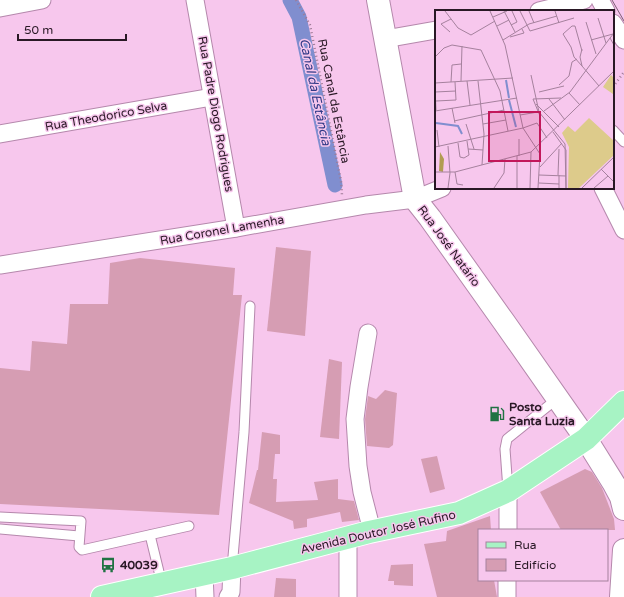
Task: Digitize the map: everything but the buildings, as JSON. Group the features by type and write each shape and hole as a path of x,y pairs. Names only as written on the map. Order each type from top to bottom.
{"main road":[{"name":"Rua José Natário","path":"378,0 415,199 586,439 614,484 621,497 624,509"},
{"name":"Avenida Doutor José Rufino","path":"102,597 232,568 372,531 459,513 508,491 586,439 624,402"},
{"path":"621,597 624,550"}],"street":[{"path":"0,8 42,0"},
{"name":"Rua Padre Diogo Rodrigues","path":"195,0 236,228"},
{"path":"543,10 584,0"},
{"path":"600,0 605,10"},
{"path":"614,25 624,40"},
{"path":"385,39 435,30"},
{"name":"Rua Theodorico Selva","path":"0,134 212,97"},
{"name":"Rua Coronel Lamenha","path":"0,265 236,228 343,209 415,199 440,189"},
{"path":"604,189 624,230"},
{"path":"368,333 358,387 355,419 358,466 362,492 372,531"},
{"path":"508,491 508,529"},
{"path":"348,538 348,597"},
{"path":"228,597 231,592 232,568"},
{"path":"204,574 205,597"},
{"path":"507,581 507,597"}],"lane":[{"path":"614,131 624,142"},
{"path":"232,568 244,432 250,306"},
{"path":"508,491 505,449 506,439 558,398"},
{"path":"80,536 4,530 4,518 81,521 80,536 79,547 82,550 189,526"},
{"path":"44,520 44,533"},
{"path":"150,535 162,584"}],"path":[{"name":"Rua Canal da Estância","path":"296,0 310,26 341,181 343,209"},
{"path":"614,86 624,72"}],"waterway":[{"name":"Canal da Estância","path":"290,0 299,17 335,185"}],"tram line":[{"path":"612,0 624,21"}],"place":[{"name":"Posto Santa Luzia","path":"497,414"},
{"name":"40039","path":"108,565"}]}
